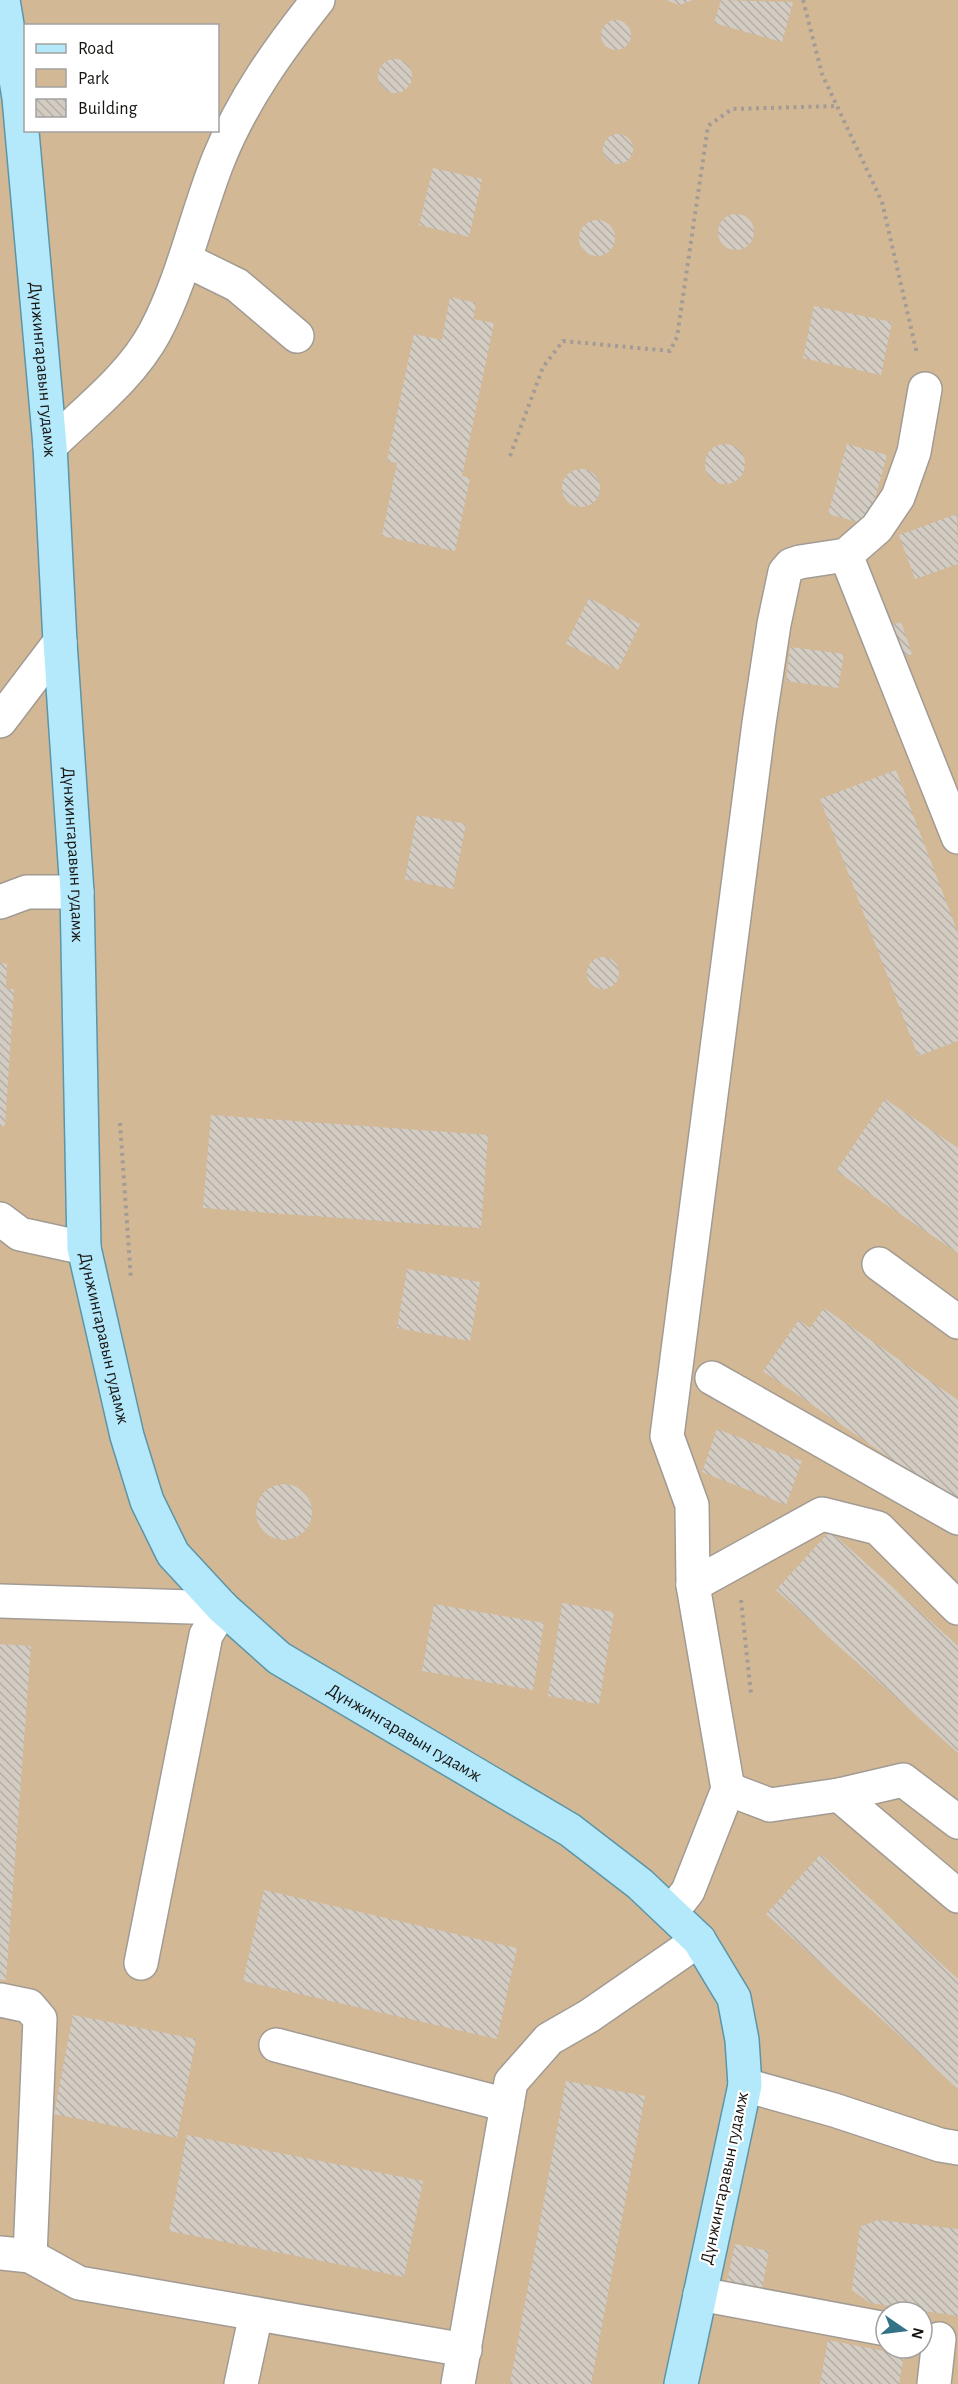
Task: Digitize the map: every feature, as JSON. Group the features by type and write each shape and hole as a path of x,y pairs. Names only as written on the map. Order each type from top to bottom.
{"main road":[{"name":"Дүнжингаравын гудамж","path":"3,0 19,98 50,446 60,642 77,892 84,1248 127,1436 147,1501 173,1554 223,1608 279,1658 570,1830 640,1884 699,1940 734,1998 742,2040 745,2085 681,2384"}],"street":[{"path":"50,446 128,370 154,334 186,260 219,158 251,92 280,48 318,0"},
{"path":"186,260 237,285 297,336"},
{"path":"671,1913 688,1891 728,1789 693,1585 692,1505 668,1436 759,723 774,624 785,572 792,565 800,562 846,555 877,528 898,497 914,452 925,389"},
{"path":"846,555 958,837"},
{"path":"0,722 60,642"},
{"path":"0,902 27,892 77,892"},
{"path":"0,1219 20,1234 84,1248"},
{"path":"879,1264 958,1322"},
{"path":"712,1378 958,1518"},
{"path":"693,1585 822,1514 878,1528 958,1608"},
{"path":"0,1601 223,1608"},
{"path":"141,1963 206,1635 223,1608"},
{"path":"728,1789 770,1805 839,1795 903,1780 958,1822"},
{"path":"839,1795 958,1896"},
{"path":"458,2384 511,2082 549,2039 589,2016 699,1940"},
{"path":"0,2001 29,2006 40,2019 15,2254 79,2283 465,2350"},
{"path":"276,2045 507,2105"},
{"path":"745,2085 834,2109 940,2145 958,2148"},
{"path":"700,2294 874,2327"},
{"path":"241,2384 256,2314"},
{"path":"934,2384 940,2339"}],"path":[{"path":"803,0 822,74 882,202 925,389"},
{"path":"510,456 543,367 563,341 670,351 677,337 708,126 732,109 837,106"},
{"path":"120,1113 131,1291"}],"green space":[{"path":"0,0 958,0 958,2384 0,2384"}],"building":[{"path":"666,0 693,0 679,5"},
{"path":"721,0 793,2 782,42 714,23"},
{"path":"616,20 622,21 630,29 630,41 622,49 616,50 610,49 602,41 601,35 602,29 610,21"},
{"path":"395,59 407,64 412,76 407,88 395,93 383,88 378,76 383,64"},
{"path":"618,134 629,138 633,149 629,160 618,164 607,160 603,149 607,138"},
{"path":"433,168 482,179 469,237 419,225"},
{"path":"736,214 748,220 754,232 748,244 736,250 724,244 718,232 724,220"},
{"path":"597,220 609,226 615,238 609,250 597,256 585,250 579,238 585,226"},
{"path":"450,297 476,303 473,319 494,323 462,476 470,478 455,551 382,536 397,463 387,461 414,334 442,340"},
{"path":"814,306 892,322 881,375 803,358"},
{"path":"725,444 733,445 739,450 744,456 744,472 739,478 733,483 725,484 717,483 711,478 706,472 705,464 706,456 711,450 717,445"},
{"path":"847,444 887,455 868,525 828,514"},
{"path":"581,469 594,475 600,488 594,501 581,507 568,501 562,488 568,475"},
{"path":"957,514 958,564 915,579 899,535"},
{"path":"589,598 640,624 618,670 566,644"},
{"path":"901,622 912,654 897,659 887,627"},
{"path":"790,647 844,654 838,688 786,681"},
{"path":"896,770 958,933 958,1041 918,1056 820,799"},
{"path":"417,815 466,824 453,889 405,879"},
{"path":"603,957 615,961 619,973 615,985 603,989 591,985 587,973 591,961"},
{"path":"0,963 7,964 6,989 14,989 5,1126 0,1126"},
{"path":"885,1099 958,1148 958,1253 836,1171"},
{"path":"211,1115 488,1135 481,1228 203,1208"},
{"path":"407,1269 480,1282 470,1341 397,1328"},
{"path":"824,1308 958,1400 958,1505 763,1371 799,1320 810,1328"},
{"path":"717,1429 802,1461 786,1505 702,1472"},
{"path":"284,1484 295,1486 304,1492 310,1501 312,1512 310,1523 304,1532 295,1538 284,1540 273,1538 264,1532 258,1523 256,1512 258,1501 264,1492 273,1486"},
{"path":"830,1531 958,1646 958,1753 776,1590"},
{"path":"562,1603 614,1612 599,1704 548,1696"},
{"path":"434,1604 544,1623 533,1690 422,1671"},
{"path":"0,1644 31,1646 6,1980 0,1980"},
{"path":"821,1854 958,1979 958,2089 766,1914"},
{"path":"264,1890 517,1948 497,2039 243,1981"},
{"path":"73,2015 196,2039 177,2138 54,2114"},
{"path":"566,2081 645,2096 591,2384 510,2384"},
{"path":"187,2135 423,2181 404,2277 169,2231"},
{"path":"878,2220 958,2229 958,2316 934,2312 934,2300 874,2300 874,2304 852,2290 860,2227"},
{"path":"735,2244 769,2251 762,2289 727,2281"},
{"path":"828,2340 874,2349 874,2360 903,2360 899,2384 820,2384"}]}
